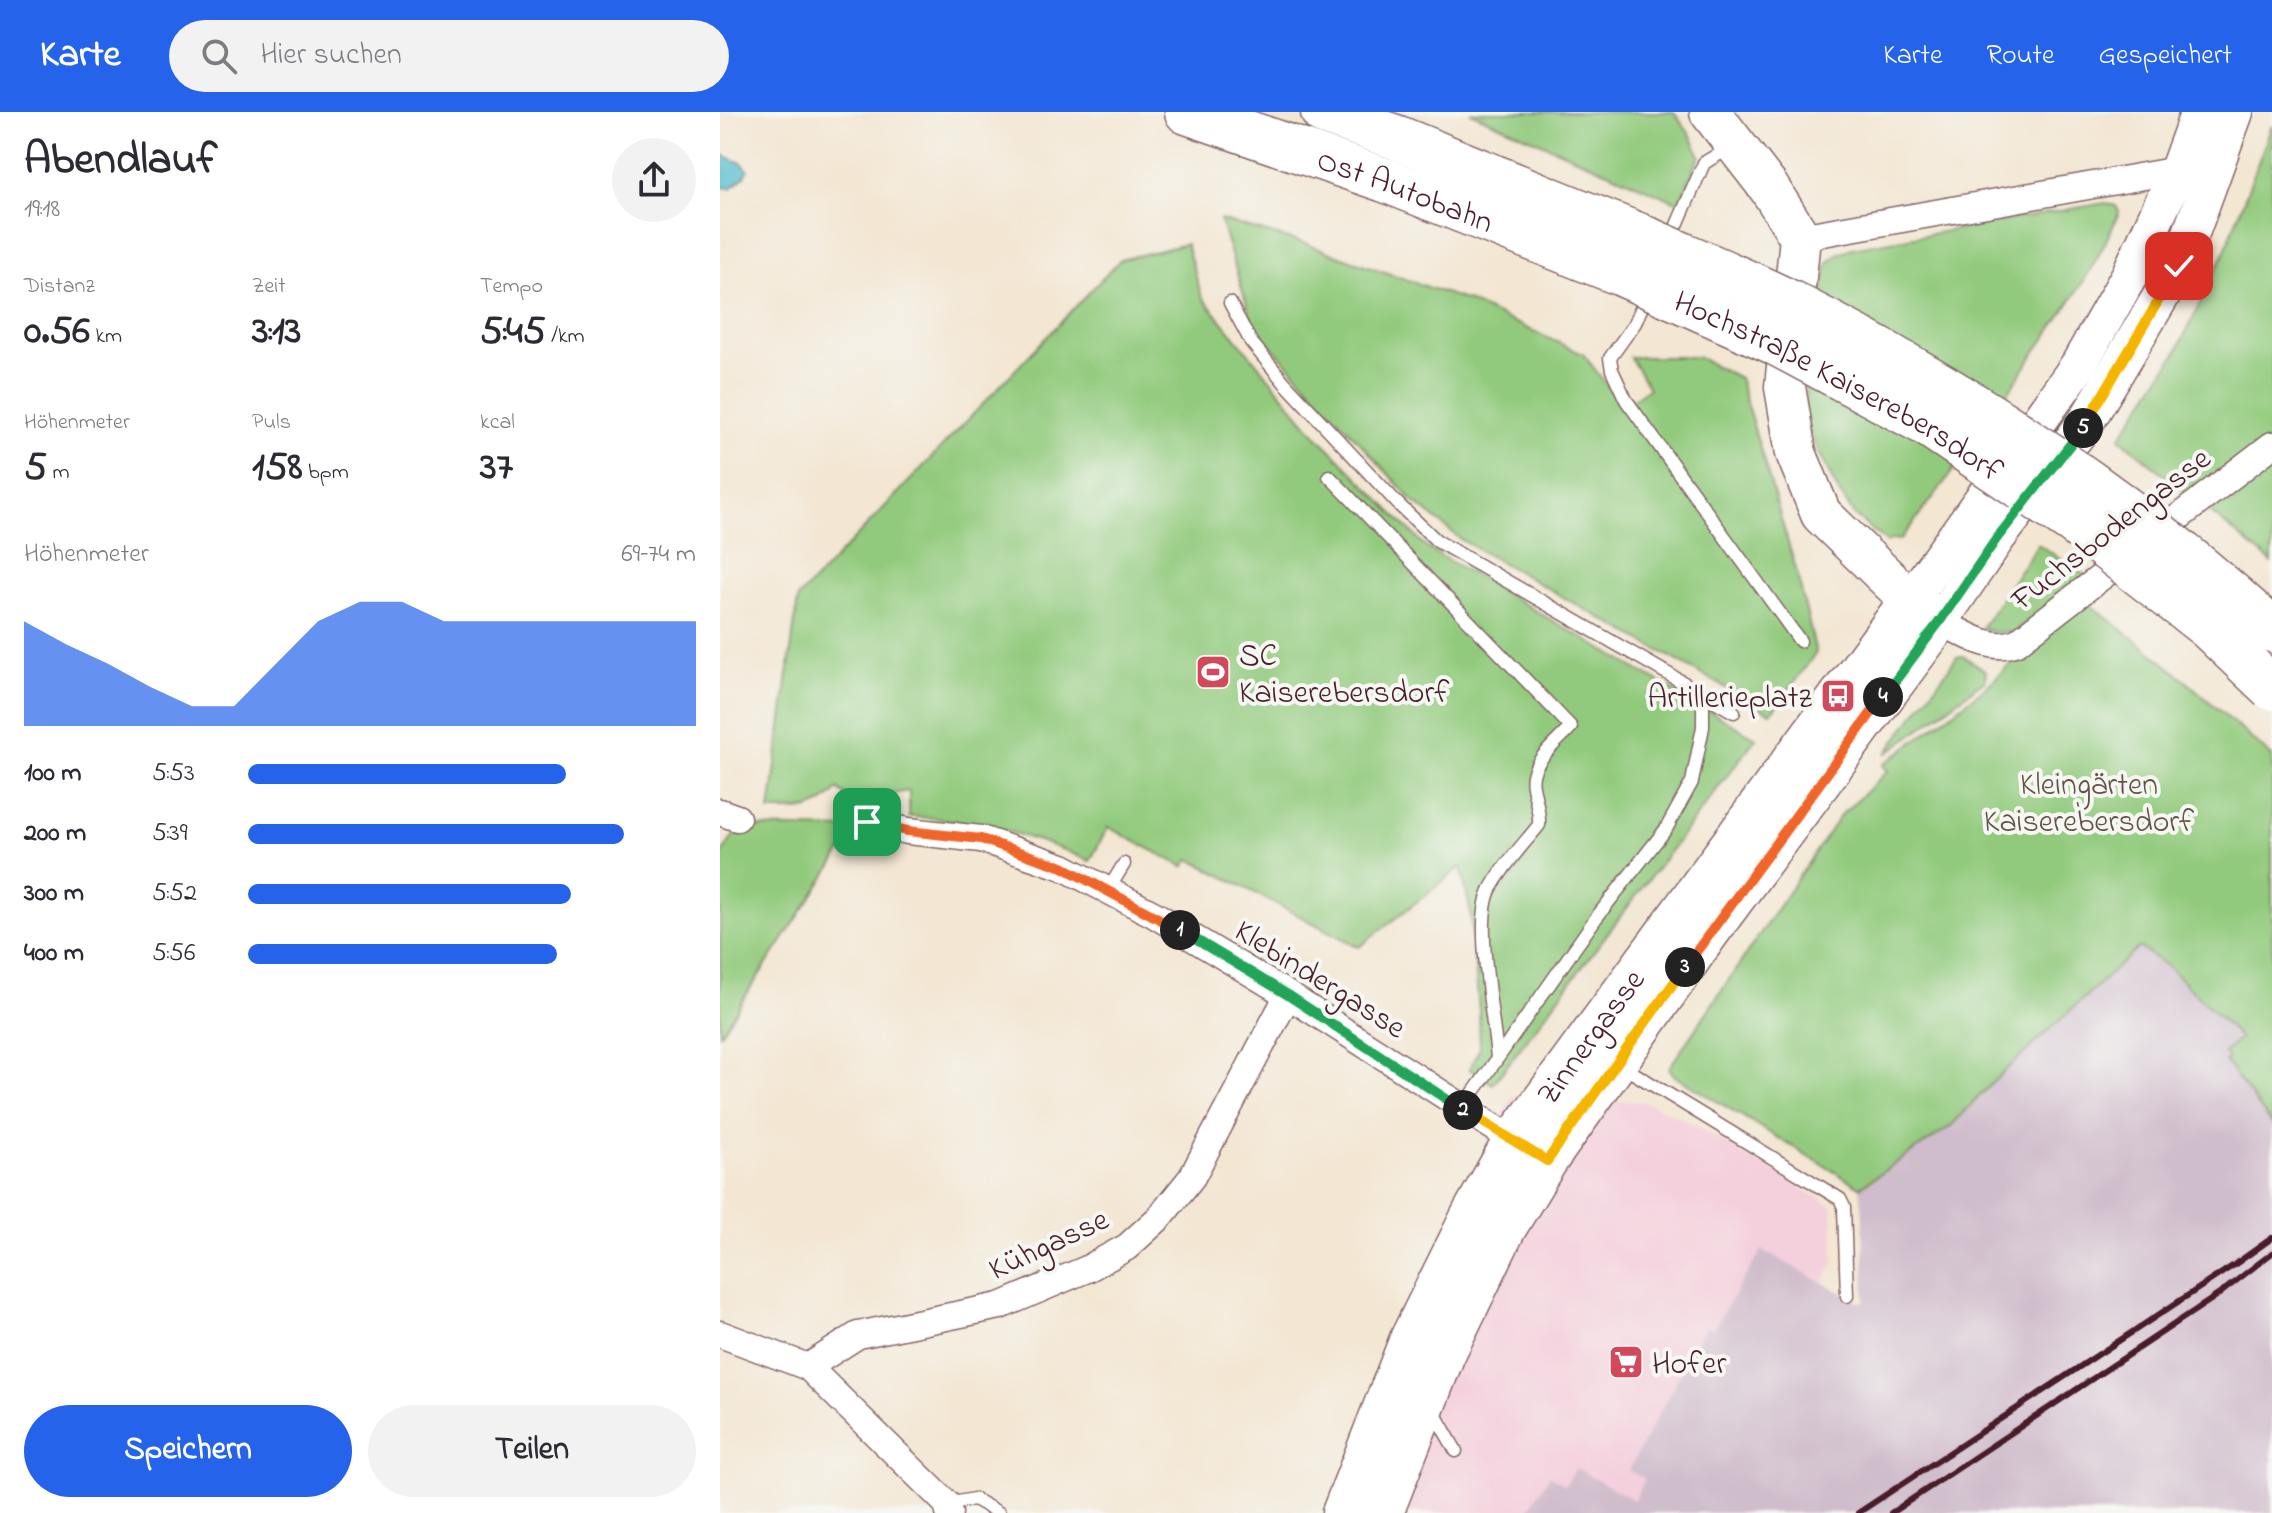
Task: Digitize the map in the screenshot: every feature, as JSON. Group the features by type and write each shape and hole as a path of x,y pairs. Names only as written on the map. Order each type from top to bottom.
{"highway":[{"name":"Ost Autobahn","path":"1187,112 1385,180 1644,263"},
{"name":"Ost Autobahn","path":"1323,112 1398,138 1644,263"},
{"name":"Hochstraße Kaiserebersdorf","path":"1644,263 1792,304 1948,389 2102,489 2235,596 2272,630"},
{"name":"Hochstraße Kaiserebersdorf","path":"1644,263 1774,342 1927,424 2074,523 2208,627 2272,688"}],"main road":[{"path":"1710,112 1769,188 1800,237 1785,387 1796,453 1821,514 1925,611 1997,538 2084,425 2179,266 2194,177 2199,112"},
{"path":"2194,177 2235,112"},
{"name":"Zinnergasse","path":"1342,1513 1410,1339 1472,1214 1513,1141 1604,1048 1810,794 1925,611"},
{"name":"Zinnergasse","path":"1383,1513 1445,1354 1506,1228 1547,1161 1604,1048"}],"street":[{"path":"1800,237 2194,177"},
{"name":"Fuchsbodengasse","path":"1925,611 1975,639 1993,645 2017,642 2272,445"},
{"name":"Klebindergasse","path":"867,822 908,831 981,839 1063,867 1155,915 1288,995 1547,1161"},
{"name":"Kühgasse","path":"808,1367 858,1335 1000,1306 1087,1269 1127,1247 1160,1217 1192,1177 1288,995"},
{"path":"720,1334 808,1367 948,1509"}],"lane":[{"path":"1734,145 1704,163 1644,263 1635,323 1610,358 1612,370 1626,400 1800,641"},
{"path":"1230,303 1251,342 1285,383 1399,505 1437,541 1734,712"},
{"path":"1329,476 1571,727 1534,768 1532,782 1540,813 1539,825 1491,889 1484,906 1482,929 1497,1058"},
{"path":"1462,1109 1596,918 1666,829 1692,782 1703,727 1703,694"},
{"path":"1108,890 1124,864"},
{"path":"1604,1048 1840,1199 1844,1207 1847,1296"},
{"path":"1427,1401 1456,1451"},
{"path":"948,1509 974,1499 999,1513"}],"shaded area":[{"path":"2139,947 2171,969 2241,1039 2225,1061 2272,1124 2272,1513 1527,1513 1550,1475 1565,1485 1576,1468 1634,1500 1645,1479 1628,1471 1706,1326 1713,1329 1762,1250 1859,1302 1865,1302 1860,1187 1951,1126 1993,1082"},
{"path":"1512,1096 1645,1102 1684,1119 1832,1206 1834,1262 1823,1283 1762,1250 1713,1330 1707,1326 1628,1470 1645,1479 1634,1500 1576,1469 1565,1485 1550,1475 1527,1513 1330,1513 1404,1314"}],"green space":[{"path":"1470,112 1674,112 1691,136 1700,156 1679,203"},
{"path":"2272,125 2272,563 2120,438 2176,353 2223,256"},
{"path":"2105,203 2116,206 2119,212 2079,288 1934,496 1900,540 1887,542 1855,516 1837,489 1811,436 1805,410 1806,384 1827,264 1837,254 1852,248"},
{"path":"1220,220 1300,242 1467,301 1583,354 1620,402 1635,398 1649,388 1630,357 1698,357 1739,378 1797,573 1816,653 1771,713 1463,541 1413,501 1254,327"},
{"name":"SC Kaiserebersdorf","path":"1186,244 1202,297 1317,436 1427,548 1756,738 1493,1084 1469,1069 1480,1048 1479,1010 1470,909 1461,867 1359,947 1190,859 1184,867 1108,827 1090,861 1002,830 956,821 909,817 909,791 852,801 838,789 815,807 770,811 798,598 1120,260"},
{"path":"2038,544 2086,576 2013,632 1992,632 1982,627"},
{"name":"Kleingärten Kaiserebersdorf","path":"2088,603 2176,672 2272,757 2272,1124 2225,1061 2228,1058 2224,1053 2240,1038 2171,969 2139,947 1993,1082 1951,1126 1860,1187 1675,1076 1669,1068 1840,816 1888,771 1883,765 1985,688 2033,643"},
{"path":"1963,656 1986,671 1985,680 1886,754 1957,657"},
{"path":"739,827 848,829 844,848 720,1034 720,857"}],"water":[{"path":"720,154 742,163 748,170 731,188 720,187"}],"railway":[{"path":"1858,1513 2272,1238"},
{"path":"1891,1513 2218,1295 2272,1253"}],"place":[{"name":"SC Kaiserebersdorf","path":"1213,672"},
{"name":"Artillerieplatz","path":"1838,696"},
{"name":"Hofer","path":"1626,1362"}],"route":[{"path":"867,822 908,831 981,839 1063,867 1155,915 1288,995 1547,1161 1708,934 1940,621 1997,538 2084,425 2179,266"}]}
